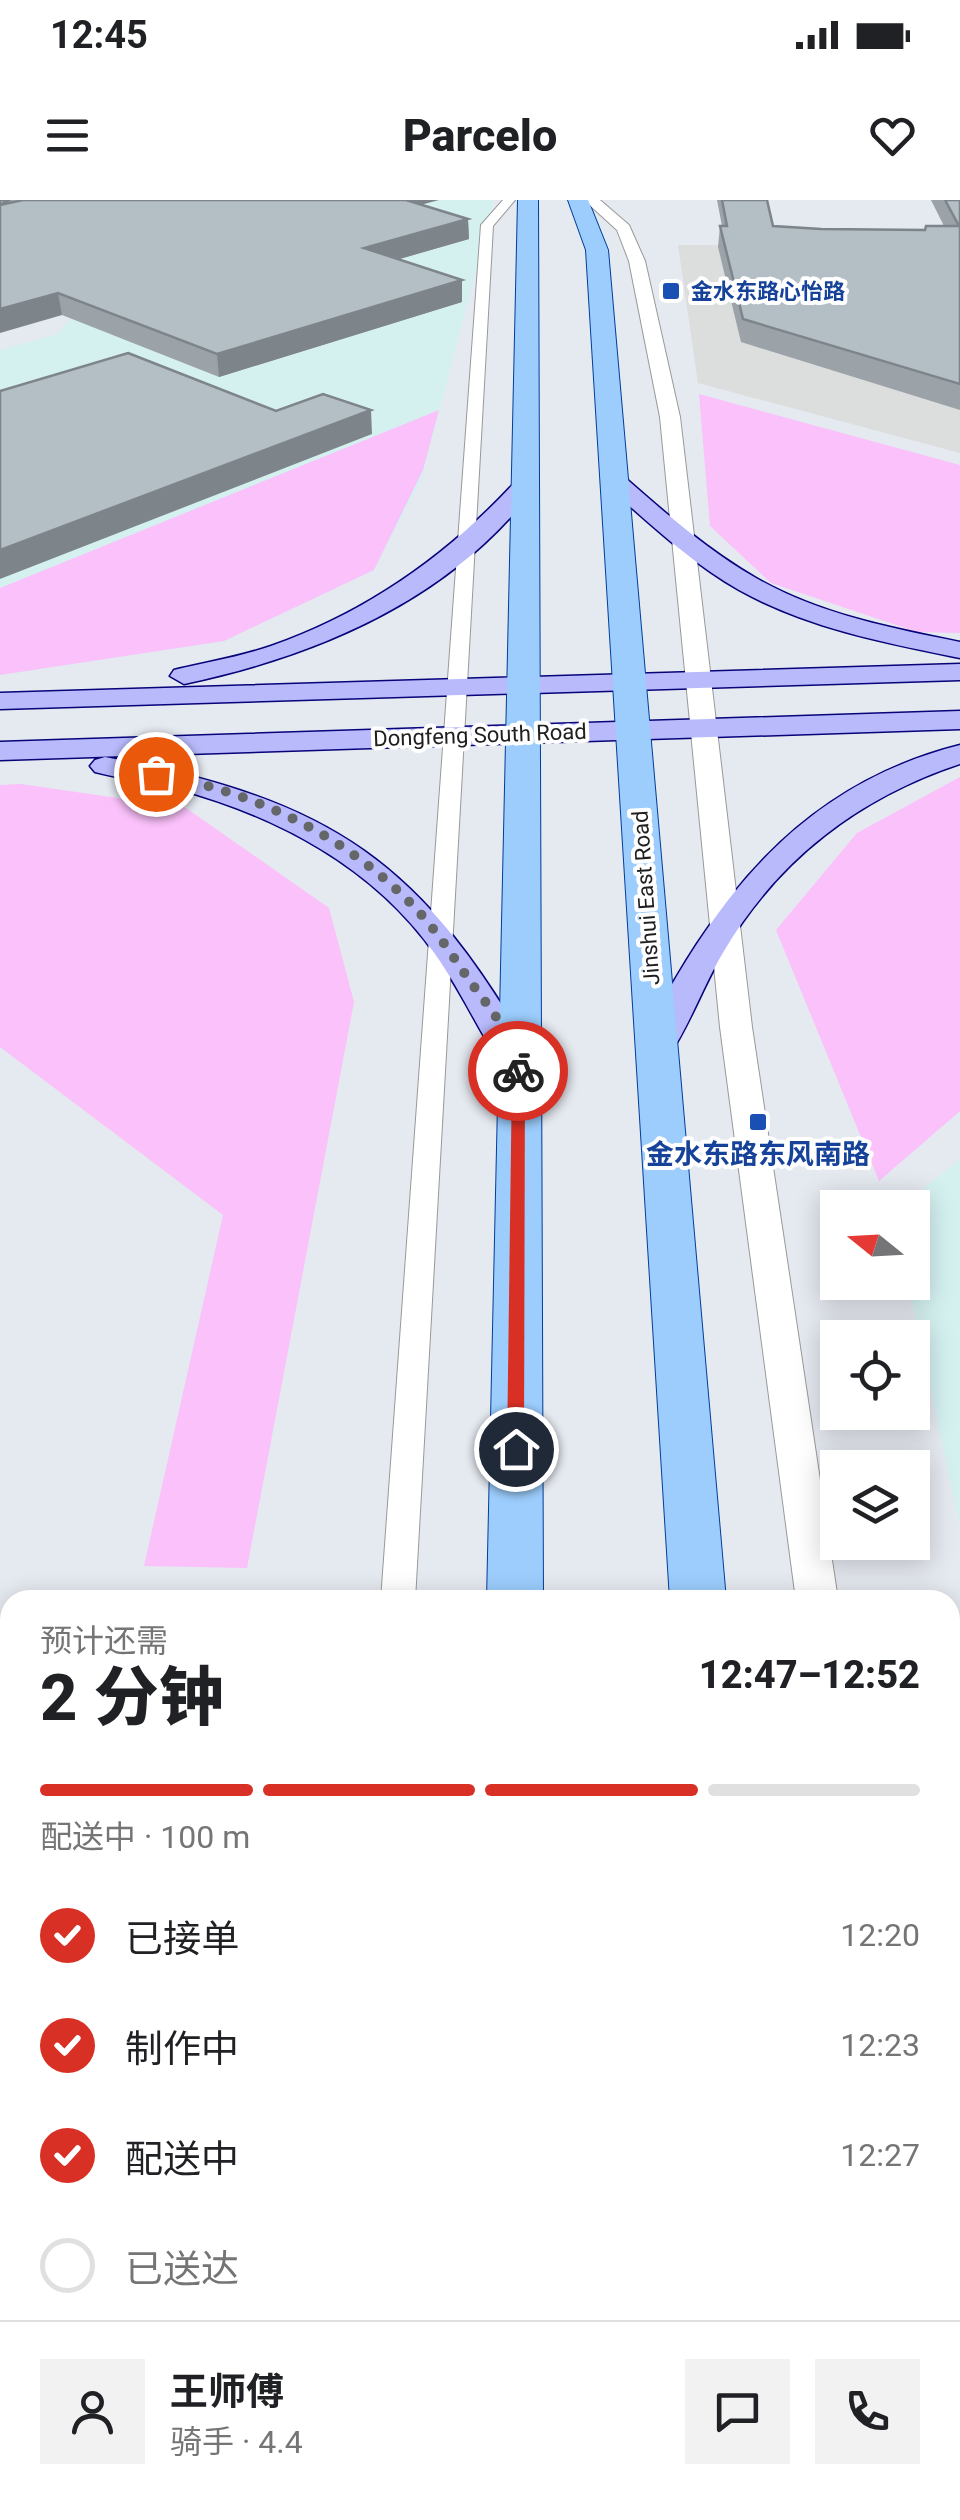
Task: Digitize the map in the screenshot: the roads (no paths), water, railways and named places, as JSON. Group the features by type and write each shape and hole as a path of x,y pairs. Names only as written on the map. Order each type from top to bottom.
{"main road":[{"path":"515,1590 528,200"},
{"name":"Jinshui East Road","path":"578,200 597,250 697,1590"},
{"path":"614,480 682,537 748,584 856,628 952,647"},
{"path":"0,701 160,680 258,659 367,614 415,586 497,518 524,485"},
{"name":"Dongfeng South Road","path":"0,701 960,672"},
{"name":"Dongfeng South Road","path":"0,751 960,722"},
{"path":"658,1046 682,991 765,870 820,819 904,773 960,754"},
{"path":"0,759 73,761 214,788 274,808 319,831 385,879 420,912 495,1016 518,1064"}],"street":[{"path":"399,1590 460,687 486,225 509,200"},
{"path":"591,200 624,228 637,261 670,417 725,926 815,1590"}],"place":[{"name":"金水东路心怡路","path":"671,291"},
{"name":"金水东路东风南路","path":"758,1122"}]}
